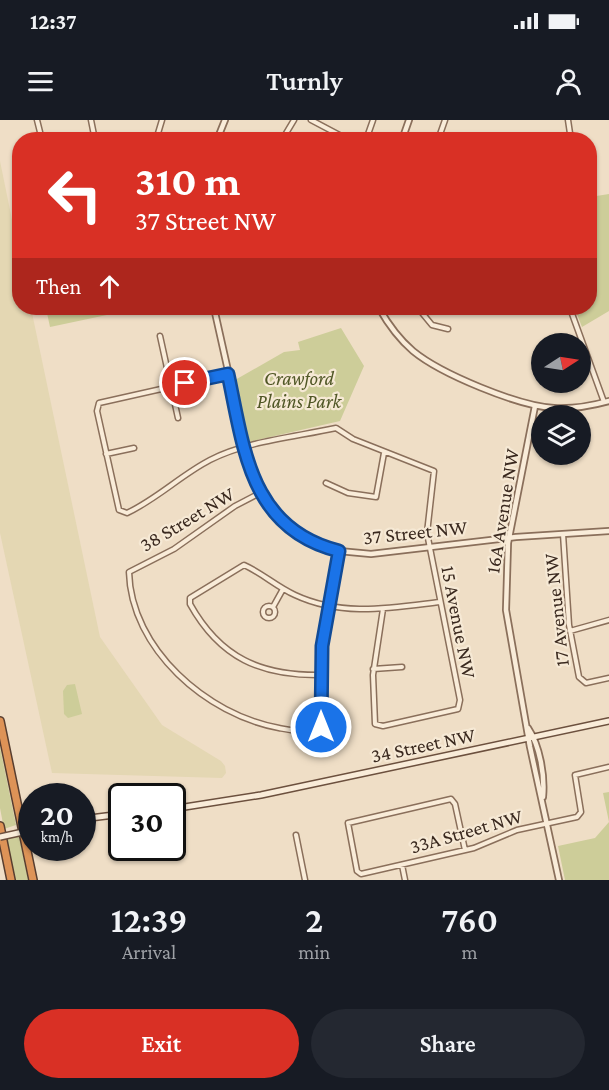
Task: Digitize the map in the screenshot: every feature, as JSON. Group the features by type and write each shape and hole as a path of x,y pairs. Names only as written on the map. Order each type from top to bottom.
{"highway":[{"path":"0,721 33,880"},
{"path":"0,826 11,880"}],"main road":[{"name":"34 Street NW","path":"186,807 229,801 609,721"},
{"path":"0,837 18,833"}],"street":[{"path":"311,120 334,132"},
{"name":"37 Street NW","path":"215,315 244,448 260,493 276,514 300,535 339,551 371,554 509,537 609,531"},
{"path":"384,315 397,335 421,357 502,395 532,405"},
{"path":"424,315 432,325 447,329"},
{"path":"572,315 606,402 588,405"},
{"path":"160,336 178,418"},
{"path":"228,374 99,403 97,411 120,512 127,513 143,505 212,459 244,448 336,428 353,439 384,453 376,497 348,493 326,483"},
{"name":"16A Avenue NW","path":"531,426 509,537 506,610 528,728 544,787 543,799 547,824 559,880"},
{"path":"106,454 134,448"},
{"name":"15 Avenue NW","path":"373,669 373,720 376,725 454,711 459,707 429,546 427,521 434,471 384,453"},
{"name":"38 Street NW","path":"260,493 174,549 130,570 136,606 150,636 175,671 200,694 226,710 260,724 294,730 320,729 321,675"},
{"name":"17 Avenue NW","path":"563,534 570,632 582,682 609,678"},
{"path":"339,551 329,606 322,646 321,675 276,673 241,659 209,633 189,601 201,590 244,565 283,589 329,606 359,610 440,602"},
{"path":"273,607 283,589"},
{"path":"383,609 373,669 402,666"},
{"path":"570,632 609,620"},
{"name":"33A Street NW","path":"465,850 454,800 348,823 359,873 402,865 465,850 517,830 581,814 575,776 609,767"},
{"path":"296,835 305,880"},
{"path":"402,865 405,880"}],"shaded area":[{"path":"0,161 12,220 12,315 32,315 100,637 162,725 221,761 226,773 222,778 52,773 0,533"}],"green space":[{"path":"609,194 609,311 582,327 577,315 597,315 597,196"},
{"path":"47,315 107,315 50,327"},
{"name":"Crawford Plains Park","path":"341,328 364,366 340,421 249,442 235,380 284,352 300,350 298,342"},
{"path":"75,684 82,714 68,718 64,714 63,691 67,685"},
{"path":"0,747 16,825 4,829 0,808"},
{"path":"609,792 609,822 603,793"},
{"path":"609,822 609,880 565,880 558,846 595,838"},
{"path":"18,836 18,861 24,861 28,880 15,880 7,839"}],"route":[{"path":"185,383 228,374 247,464 260,493 276,514 295,531 339,551 322,646 321,727"}]}
